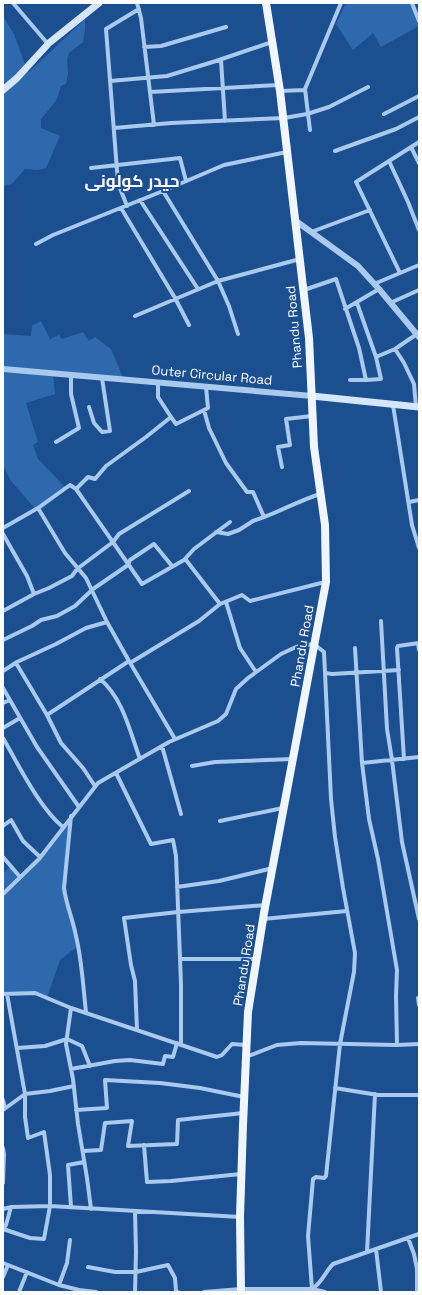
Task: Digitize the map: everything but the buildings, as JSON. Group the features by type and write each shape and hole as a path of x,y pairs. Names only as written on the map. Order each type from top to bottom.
{"main road":[{"path":"3,90 17,78 48,44 98,3"},
{"name":"Phandu Road","path":"241,1291 241,1174 248,1012 263,919 326,582 325,525 314,447 309,338 284,118 266,3"},
{"name":"Outer Circular Road","path":"312,396 417,407"}],"street":[{"path":"13,3 48,44"},
{"path":"137,3 154,125"},
{"path":"310,130 305,90 341,3"},
{"path":"412,3 419,21"},
{"path":"126,206 118,183 106,29 139,9"},
{"path":"144,47 161,46 226,26"},
{"path":"110,81 167,76 221,60 272,42"},
{"path":"221,60 225,121"},
{"path":"114,128 284,118 307,114 329,107 368,87"},
{"path":"150,92 280,88 305,90"},
{"path":"384,114 419,96"},
{"path":"335,151 396,129 419,116"},
{"path":"400,273 356,182 419,142"},
{"path":"411,147 419,163"},
{"path":"36,244 53,235 163,192 224,165 288,152"},
{"path":"91,168 180,158 186,182"},
{"path":"389,161 419,230"},
{"path":"163,192 218,281 229,306 238,334"},
{"path":"140,200 198,289"},
{"path":"121,208 175,298 189,325"},
{"path":"311,232 370,210"},
{"path":"296,221 358,266 418,336 395,349 376,357"},
{"path":"135,316 218,281 300,258"},
{"path":"374,284 419,265"},
{"path":"304,290 336,279 359,348 366,380"},
{"path":"345,309 379,289"},
{"path":"390,303 419,290"},
{"path":"350,380 381,379 376,357 357,303"},
{"path":"395,349 404,363 414,384 417,407"},
{"name":"Outer Circular Road","path":"3,369 312,396"},
{"path":"56,442 79,428 70,394 71,375"},
{"path":"89,407 94,423 102,432 110,431 102,378"},
{"path":"158,383 158,397 176,424 208,408 206,387"},
{"path":"393,405 412,525 419,548"},
{"path":"204,410 209,428 226,463 247,492 253,492 264,517"},
{"path":"282,467 278,447 290,445 286,419 313,416"},
{"path":"76,488 88,477 95,479 106,466 172,417"},
{"path":"3,528 38,508 70,485 76,488 142,584 184,560 194,549 230,522"},
{"path":"3,611 72,576 77,569 113,542 118,534 189,490"},
{"path":"216,532 228,534 239,530 253,521 321,493"},
{"path":"409,502 419,500"},
{"path":"38,508 65,553 86,578 106,622 175,739"},
{"path":"3,534 27,576 34,594"},
{"path":"3,640 41,620 57,616 75,606 92,590 128,565 130,560 154,544 172,566"},
{"path":"184,560 186,560 220,604"},
{"path":"47,715 95,684 100,679 199,621 220,604 242,596 245,596 250,601 326,582"},
{"path":"226,602 240,648 256,672"},
{"path":"381,621 387,729 402,842 419,919"},
{"path":"3,671 86,628 106,622"},
{"path":"404,759 397,648 398,646 418,643 419,650"},
{"path":"3,894 40,857 98,783 175,739 218,720 226,714 236,689 248,678 281,654 296,647 314,644 324,652 331,799 335,837 355,954 354,972 340,1044 326,1176 324,1178 316,1177 313,1179 308,1236 312,1289"},
{"path":"355,648 362,763 368,818 378,859 397,970 397,1045"},
{"path":"16,663 47,715 61,743 83,768 96,786"},
{"path":"325,673 332,674 399,670"},
{"path":"100,679 106,684 120,705 140,759"},
{"path":"3,688 37,747 79,807"},
{"path":"3,703 10,700"},
{"path":"3,728 20,718"},
{"path":"3,738 37,795 55,821 63,827"},
{"path":"162,746 181,814"},
{"path":"362,763 419,757"},
{"path":"192,766 215,762 293,758"},
{"path":"71,1069 122,1060 163,1064 165,1056 173,1057 179,1044 182,984 174,840 150,844 116,773"},
{"path":"220,821 284,808"},
{"path":"71,816 64,888 65,898 71,913 81,960 86,1012"},
{"path":"3,826 11,820 23,841 40,857"},
{"path":"3,857 20,878"},
{"path":"177,887 219,881 273,868"},
{"path":"137,1030 135,981 124,918 178,912 266,906"},
{"path":"263,919 347,911"},
{"path":"180,959 257,959"},
{"path":"11,1206 6,1225 3,1229 30,1238 44,1239 50,1206 50,1176 44,1132 28,1138 25,1117 25,1094 5,994 35,993 71,1008 218,1057 222,1056 232,1044 246,1045"},
{"path":"418,998 419,1005"},
{"path":"71,1008 66,1044 74,1086 76,1110 91,1209"},
{"path":"17,1048 45,1046 67,1039 82,1046 90,1066"},
{"path":"245,1057 277,1045 301,1043 419,1044"},
{"path":"76,1110 107,1108 105,1080 160,1083 200,1088 244,1097"},
{"path":"3,1100 4,1109 25,1094 74,1086"},
{"path":"335,1088 375,1094 419,1095"},
{"path":"367,1252 375,1094"},
{"path":"83,1151 101,1150 105,1123 132,1121 128,1146 177,1144 178,1120 243,1113"},
{"path":"144,1145 147,1182 241,1174"},
{"path":"3,1148 3,1184"},
{"path":"71,1207 68,1165 84,1162"},
{"path":"3,1209 11,1206 50,1206 240,1217"},
{"path":"135,1211 135,1292"},
{"path":"312,1289 320,1283 333,1264 419,1234"},
{"path":"408,1238 414,1254 417,1269 417,1292"},
{"path":"59,1285 67,1263 70,1240"},
{"path":"376,1249 381,1292"},
{"path":"3,1276 5,1264 59,1285 96,1292"},
{"path":"88,1267 115,1272 136,1272 168,1265 175,1278 176,1291 178,1292"},
{"path":"19,1292 27,1272"},
{"path":"204,1292 312,1289 325,1292"}],"shaded area":[{"path":"346,3 412,3 419,21 419,26 381,47 373,33 353,50 336,24"},
{"path":"3,16 14,34 28,73 85,19 85,29 83,42 69,53 67,59 68,73 66,84 61,86 56,101 41,119 41,128 60,136 46,168 38,170 25,169 12,184 3,186"},
{"path":"41,321 50,339 59,335 62,339 83,332 89,341 95,337 111,349 124,380 53,374 55,394 26,403 38,442 33,445 38,459 67,489 38,512 11,481 3,465 3,334 31,336 32,326"},
{"path":"71,816 64,888 78,946 60,960 47,998 35,993 3,994 3,873 10,867 18,879 39,859"}],"district":[{"name":"حیدر کولونی","path":"132,181"}]}
